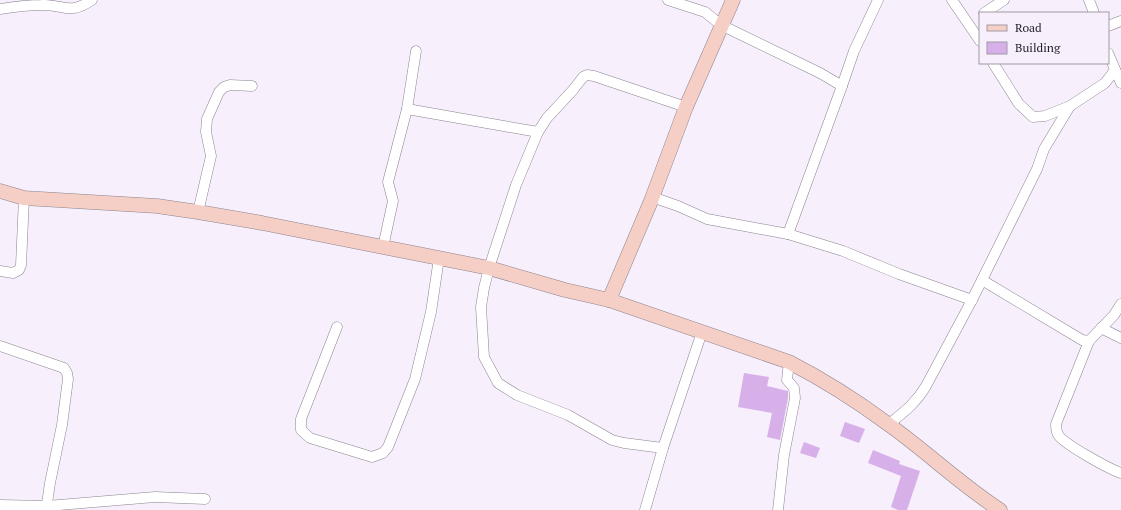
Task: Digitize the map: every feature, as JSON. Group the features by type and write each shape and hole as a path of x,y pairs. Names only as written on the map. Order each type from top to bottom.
{"street":[{"path":"0,9 43,4 66,9 82,7 92,0"},
{"path":"668,0 705,12 721,25 820,73 842,86"},
{"path":"609,300 652,197 686,107 733,0"},
{"path":"788,234 854,51 878,0"},
{"path":"952,0 979,39"},
{"path":"986,12 1004,0"},
{"path":"1089,0 1094,12"},
{"path":"969,23 979,17"},
{"path":"1109,26 1121,21"},
{"path":"383,247 393,200 388,182 407,109 416,51"},
{"path":"1105,83 1121,84 1109,55"},
{"path":"994,64 1019,104 1033,117 1046,116 1070,106 1105,83 1115,70"},
{"path":"663,448 612,440 568,415 517,395 498,383 484,357 481,307 489,268 516,185 538,132 547,118 574,90 583,77 587,75 594,76 686,107"},
{"path":"198,212 211,156 206,132 207,119 219,92 224,87 230,85 252,86"},
{"path":"889,424 919,398 972,300 1037,169 1044,149 1070,106"},
{"path":"407,109 538,132"},
{"path":"0,191 24,198 157,206 262,223 489,268 565,290 609,300 790,362 830,384 889,424 968,487 1000,510"},
{"path":"652,197 678,206 707,219 788,234 843,251 899,274 972,300"},
{"path":"0,271 13,273 19,270 21,265 24,198"},
{"path":"337,328 301,419 301,430 310,438 372,457 383,453 388,447 415,378 431,312 439,258"},
{"path":"982,280 1078,337 1089,341"},
{"path":"1121,304 1114,315 1089,341 1056,424 1056,428 1058,435 1063,439 1089,456 1121,473"},
{"path":"1101,328 1121,338"},
{"path":"645,510 663,448 702,332"},
{"path":"0,346 64,368 67,372 68,379 62,425 46,508"},
{"path":"778,510 781,495 784,455 795,398 794,388 787,380 790,362"},
{"path":"0,505 46,508 155,497 205,499"}],"building":[{"path":"744,373 769,377 767,386 788,391 780,440 767,437 772,413 738,407"},
{"path":"845,422 865,429 859,443 840,436"},
{"path":"804,442 820,448 816,458 800,453"},
{"path":"873,450 900,461 899,464 920,471 907,510 898,510 891,507 901,476 868,463"}]}
